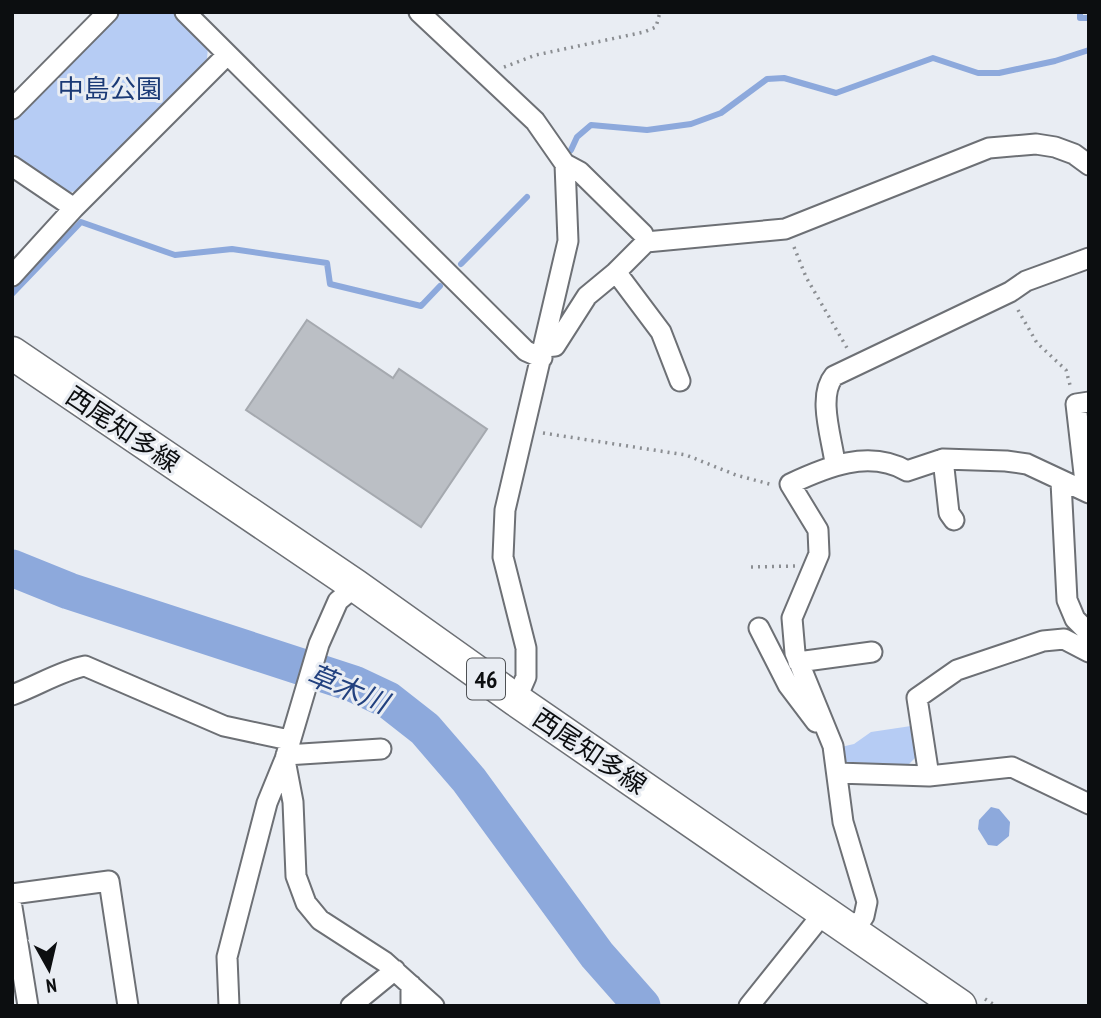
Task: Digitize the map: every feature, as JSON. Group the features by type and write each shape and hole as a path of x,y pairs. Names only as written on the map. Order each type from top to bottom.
{"main road":[{"name":"西尾知多線","path":"12,353 356,586 516,700 960,1006"}],"street":[{"path":"12,109 108,12"},
{"path":"185,12 526,351 543,352 555,346 587,296 617,272 646,242 789,228 989,148 1035,144 1055,147 1074,154 1089,165"},
{"path":"419,12 535,121 565,164 580,172 643,234 646,242"},
{"path":"12,276 74,208 227,55"},
{"path":"516,700 526,677 526,648 503,557 505,510 568,241 565,164"},
{"path":"12,166 74,208"},
{"path":"835,463 827,410 828,383 834,376 1010,292 1026,281 1089,258"},
{"path":"617,272 661,332 680,382"},
{"path":"853,932 864,916 867,902 844,822 833,746 798,662 792,618 819,554 818,530 790,484 835,463 892,462 907,471 943,459 1027,464 1087,492 1082,403"},
{"path":"943,459 949,513 954,520"},
{"path":"1061,482 1067,600 1075,619 1089,633"},
{"path":"229,1006 227,957 267,803 319,644 338,601 356,586"},
{"path":"759,628 801,706 819,725 823,724"},
{"path":"929,776 917,698 957,670 1044,641 1064,639 1089,652"},
{"path":"798,662 872,652"},
{"path":"12,695 45,683 70,669 85,666 286,751 381,749"},
{"path":"286,751 293,802 296,876 306,903 320,920 395,970 434,1006"},
{"path":"837,773 929,776 1012,767 1089,804"},
{"path":"12,894 109,881 128,1006"},
{"path":"12,907 28,1006"},
{"path":"749,1006 825,911"},
{"path":"351,1006 395,970"},
{"path":"411,985 411,1006"}],"path":[{"path":"486,74 536,55 644,32 656,27 660,12"},
{"path":"789,228 806,277 856,366"},
{"path":"1010,292 1037,343 1066,370 1082,403"},
{"path":"523,430 666,450 757,481 790,484"},
{"path":"751,567 791,565 812,570"}],"green space":[{"name":"中島公園","path":"115,12 173,12 208,46 207,59 80,191 70,192 12,153 12,118"},
{"path":"911,726 917,756 908,765 845,762 841,747 854,744 871,732"}],"shaded area":[{"path":"991,807 999,809 1010,822 1009,836 997,846 988,845 978,829 979,820"}],"building":[{"path":"307,320 393,378 399,369 487,429 421,527 246,410"}],"waterway":[{"path":"1080,12 1080,18 1089,18"},
{"path":"571,150 577,137 591,125 647,130 691,124 721,113 767,79 784,78 836,93 933,58 978,73 999,73 1055,61 1089,50"},
{"path":"461,264 527,197"},
{"path":"12,294 81,222 175,255 232,249 327,263 330,284 421,306 440,286"},
{"name":"草木川","path":"12,568 69,591 354,684 388,700 425,729 469,780 597,955 642,1006"}]}
